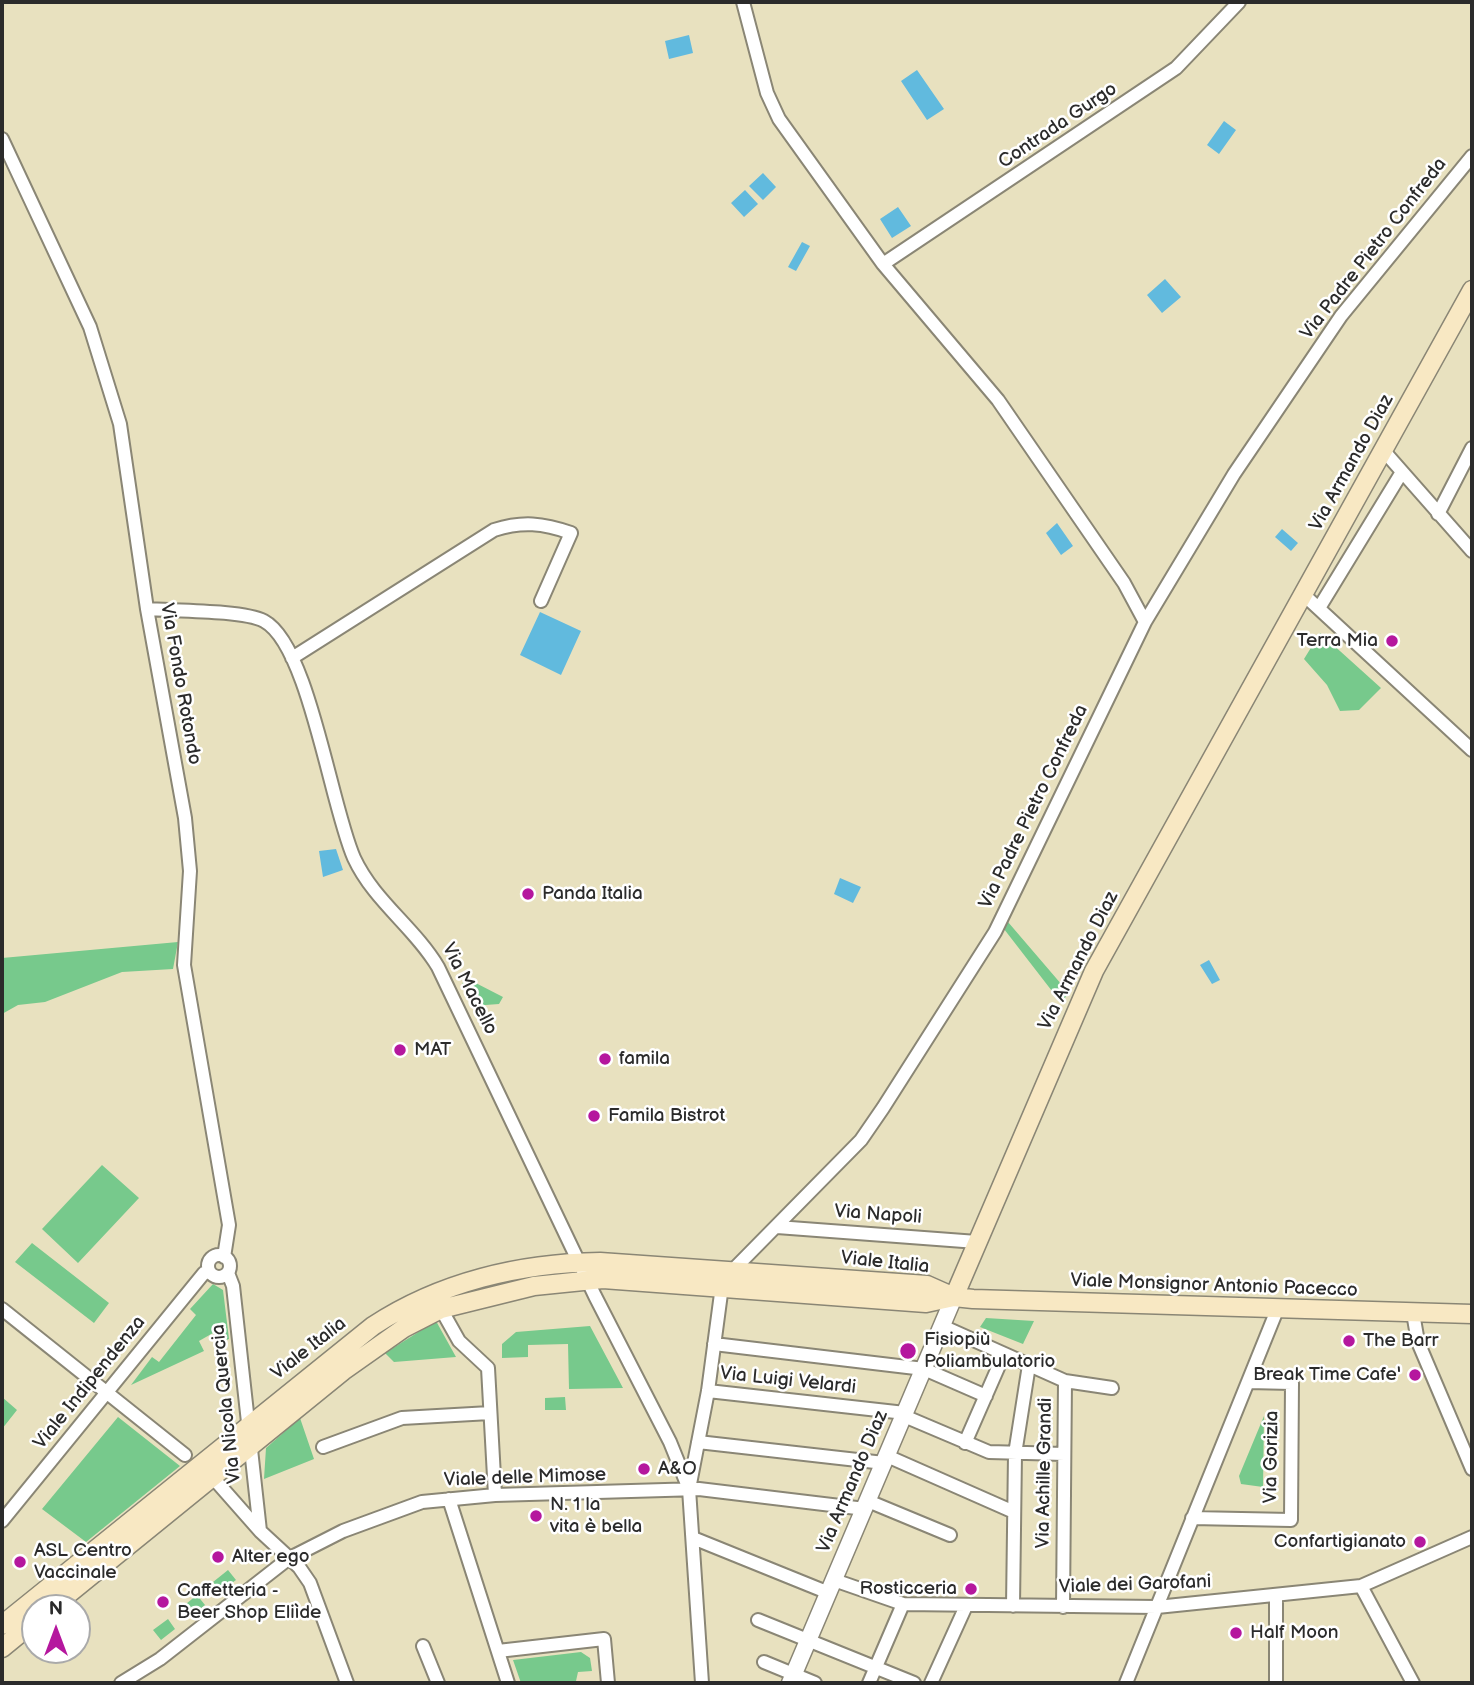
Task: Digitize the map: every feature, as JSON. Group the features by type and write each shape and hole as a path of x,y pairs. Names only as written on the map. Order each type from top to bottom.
{"main road":[{"name":"Via Armando Diaz","path":"954,1297 1094,971 1472,290"},
{"name":"Viale Italia","path":"2,1625 249,1423 373,1326 422,1298 489,1276 580,1263 733,1270 927,1285 954,1297"},
{"name":"Viale Italia","path":"65,1594 199,1465 251,1444 386,1340 441,1309 508,1291 587,1280 722,1286 926,1303 954,1297"},
{"name":"Viale Monsignor Antonio Pacecco","path":"954,1297 1277,1310 1472,1314"},
{"path":"2,1648 21,1632"}],"street":[{"path":"743,2 767,93 779,119 883,264 998,400 1124,583 1144,622"},
{"name":"Contrada Gurgo","path":"883,264 1176,68 1239,2"},
{"name":"Via Fondo Rotondo","path":"2,139 90,327 120,424 147,609 184,818 190,871 184,965 229,1224 224,1257"},
{"name":"Via Padre Pietro Confreda","path":"689,1489 708,1391 722,1286 733,1270 861,1140 981,956 1014,898 1144,622 1254,443 1341,316 1472,156"},
{"path":"1438,514 1472,448"},
{"path":"1383,450 1472,551"},
{"path":"1319,608 1402,472"},
{"path":"292,658 494,530 512,524 544,524 571,533 541,601"},
{"path":"1303,594 1472,750"},
{"name":"Via Macello","path":"147,609 259,619 277,632 292,658 354,857 373,891 426,946 438,967 587,1280 670,1442 689,1489"},
{"name":"Via Napoli","path":"777,1227 977,1242"},
{"path":"217,1255 224,1257 229,1262 228,1273 218,1278 209,1272 211,1259 217,1255"},
{"name":"Viale Indipendenza","path":"4,1512 204,1273 209,1272"},
{"name":"Via Nicola Quercia","path":"228,1273 233,1286 260,1531"},
{"name":"Via Armando Diaz","path":"792,1679 954,1297"},
{"name":"Via Nicola Quercia","path":"2,1309 199,1465 260,1531 299,1567 310,1583 347,1683"},
{"path":"441,1309 459,1341 488,1368 495,1496"},
{"name":"Via Gorizia","path":"1126,1683 1277,1310"},
{"path":"1413,1313 1418,1342 1472,1469"},
{"path":"942,1326 1065,1381 1112,1388"},
{"path":"715,1344 924,1368 986,1396"},
{"path":"965,1443 1004,1354"},
{"path":"1013,1606 1014,1454 1029,1365"},
{"name":"Via Achille Grandi","path":"1063,1607 1065,1381"},
{"name":"Via Gorizia","path":"1192,1518 1291,1520 1292,1383 1248,1382"},
{"name":"Via Luigi Velardi","path":"708,1391 904,1414 989,1452 1064,1454"},
{"path":"323,1447 402,1418 491,1413"},
{"path":"698,1442 886,1460 1014,1512"},
{"path":"689,1489 702,1683"},
{"name":"Viale delle Mimose","path":"121,1683 160,1659 288,1559 342,1531 422,1502 495,1496 689,1489 867,1505 950,1535"},
{"path":"449,1499 508,1683"},
{"name":"Viale dei Garofani","path":"693,1538 831,1586 903,1604 1157,1607 1361,1586 1472,1537"},
{"path":"1361,1586 1413,1683"},
{"path":"1276,1596 1276,1683"},
{"path":"869,1683 903,1604"},
{"path":"931,1683 966,1606"},
{"path":"758,1620 914,1683"},
{"path":"498,1651 604,1639 608,1683"},
{"path":"423,1646 438,1683"},
{"path":"764,1662 792,1679 815,1683"}],"green space":[{"path":"1320,633 1381,688 1359,710 1340,711 1327,685 1304,659"},
{"path":"1008,922 1068,992 1062,1004 1004,929"},
{"path":"178,942 173,969 122,972 45,1002 18,1005 2,1014 2,958"},
{"path":"466,978 503,997 499,1004 472,1006 462,984"},
{"path":"102,1165 139,1198 78,1263 42,1229"},
{"path":"32,1243 109,1303 94,1323 15,1262"},
{"path":"213,1284 223,1290 229,1339 219,1343 213,1333 199,1341 204,1351 131,1385 152,1357 159,1362 196,1315 190,1309"},
{"path":"986,1318 1034,1321 1023,1344 980,1327"},
{"path":"436,1321 456,1357 394,1362 385,1353"},
{"path":"590,1326 623,1388 569,1389 568,1344 528,1345 528,1357 502,1358 502,1344 516,1332"},
{"path":"2,1397 17,1410 2,1429"},
{"path":"565,1397 566,1410 545,1410 545,1398"},
{"path":"1264,1416 1263,1487 1241,1484 1239,1476"},
{"path":"118,1417 180,1466 86,1542 42,1509"},
{"path":"300,1418 314,1459 264,1479 266,1448"},
{"path":"228,1570 236,1580 221,1591 213,1582"},
{"path":"197,1595 205,1605 190,1618 181,1608"},
{"path":"168,1619 175,1629 161,1640 153,1630"},
{"path":"581,1652 590,1658 592,1671 578,1672 576,1681 521,1683 513,1660"}],"water":[{"path":"689,35 693,53 669,59 665,41"},
{"path":"917,70 944,109 927,120 901,81"},
{"path":"1224,121 1236,130 1219,154 1207,145"},
{"path":"763,173 776,187 763,200 749,186"},
{"path":"745,190 758,204 744,217 731,203"},
{"path":"898,207 911,226 892,238 880,219"},
{"path":"802,242 810,246 796,271 788,267"},
{"path":"1165,279 1181,297 1162,313 1147,295"},
{"path":"1057,523 1073,546 1061,555 1046,533"},
{"path":"1282,529 1298,543 1291,551 1275,537"},
{"path":"540,612 581,631 561,675 520,655"},
{"path":"336,849 343,870 323,877 319,851"},
{"path":"840,878 861,887 853,903 834,894"},
{"path":"1209,960 1220,980 1212,984 1200,965"}],"place":[{"name":"Terra Mia","path":"1392,641"},
{"name":"Panda Italia","path":"528,894"},
{"name":"MAT","path":"400,1050"},
{"name":"famila","path":"605,1059"},
{"name":"Famila Bistrot","path":"594,1116"},
{"name":"The Barr","path":"1349,1341"},
{"name":"Fisiopiù Poliambulatorio","path":"908,1351"},
{"name":"Break Time Cafe'","path":"1415,1375"},
{"name":"A&O","path":"644,1469"},
{"name":"N. 1 la vita è bella","path":"536,1516"},
{"name":"Confartigianato","path":"1420,1542"},
{"name":"Alter ego","path":"218,1557"},
{"name":"ASL Centro Vaccinale","path":"20,1562"},
{"name":"Rosticceria","path":"971,1589"},
{"name":"Caffetteria - Beer Shop Eliìde","path":"163,1602"},
{"name":"Half Moon","path":"1236,1633"}]}
